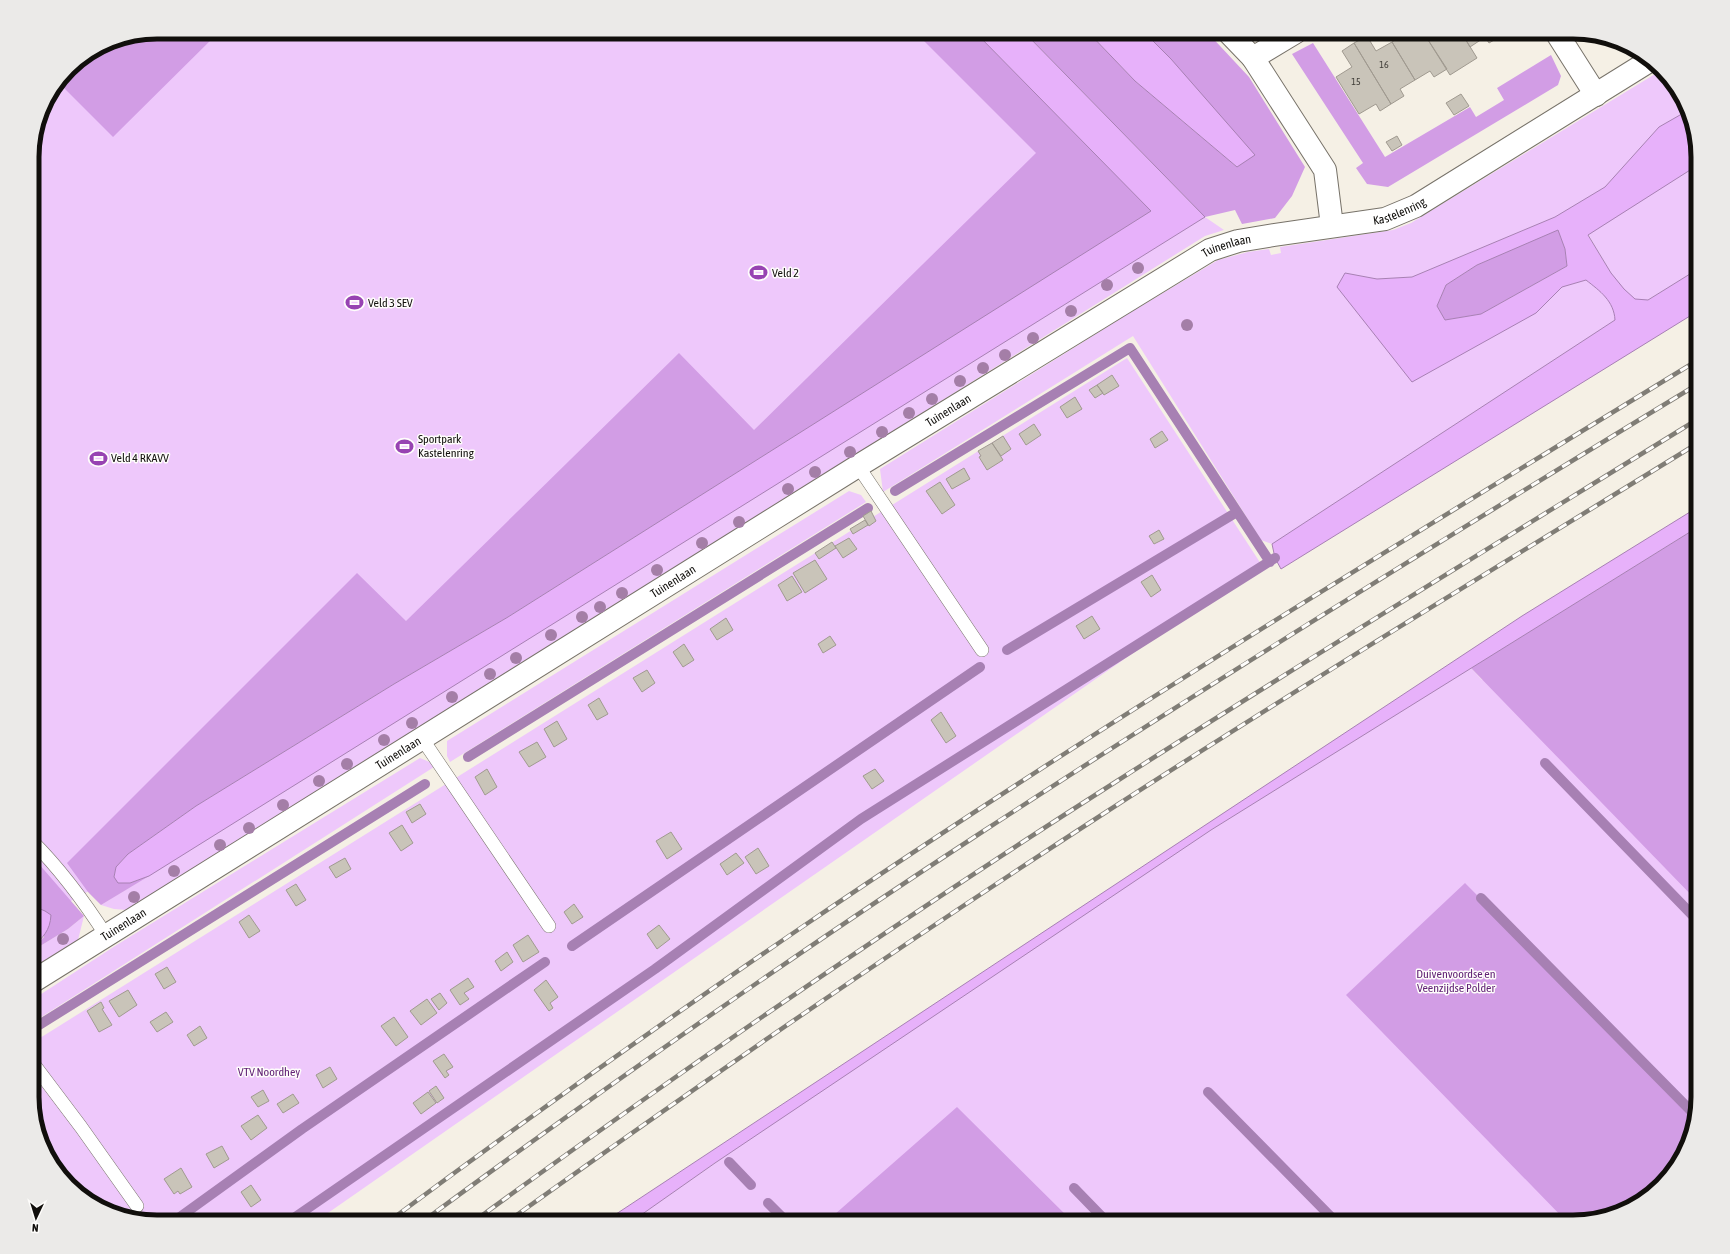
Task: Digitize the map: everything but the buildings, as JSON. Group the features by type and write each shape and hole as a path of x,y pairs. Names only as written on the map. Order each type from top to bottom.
{"street":[{"path":"1235,39 1253,58 1325,170 1332,226"},
{"path":"1253,58 1284,39"},
{"path":"1560,39 1596,95"},
{"name":"Kastelenring","path":"1332,226 1385,219 1416,206 1646,63"},
{"name":"Tuinenlaan","path":"39,978 423,740 858,466 1210,250 1238,241 1332,226"}],"lane":[{"path":"858,466 982,650"},
{"path":"423,740 548,926"},
{"path":"39,848 56,864 80,895 107,937"},
{"path":"39,1071 82,1127 138,1206"}],"green space":[{"name":"Sportpark Kastelenring","path":"149,39 982,39 1152,211 196,806 128,854 116,867 114,877 62,906 39,909 39,149 43,126 51,105 63,85 73,73 85,63 105,51 119,45"},
{"path":"149,39 212,39 113,137 62,86 73,73 85,63 105,51 134,41"},
{"path":"922,39 982,39 1152,211 508,617 394,684 196,806 128,854 116,867 114,877 130,883 149,876 101,905 88,892 67,863 357,573 406,621 679,353 754,430 1036,153"},
{"path":"1031,39 1095,39 1135,81 1237,167 1171,59 1151,39 1214,39 1249,77 1305,167 1292,196 1275,218 1242,224 1235,210 1205,217"},
{"path":"1313,43 1385,157 1470,107 1476,117 1504,100 1497,88 1551,55 1561,76 1558,85 1388,187 1367,184 1356,168 1363,163 1292,54"},
{"path":"1657,73 1671,91 1683,113 1659,127 1605,187 1555,217 1412,277 1377,279 1345,273 1536,313 1562,287 1586,280 1597,288 1611,273 1588,234 1691,169 1691,273 1615,320 1272,544 1261,540 1133,336 883,492 880,469 1123,317 1218,260 1248,252 1269,249 1271,255 1281,253 1280,247 1393,230 1411,223"},
{"path":"1205,217 1224,230 1205,236 127,910 114,909 101,905"},
{"path":"1558,229 1565,249 1567,266 1481,314 1445,320 1437,306 1446,285 1477,265"},
{"name":"VTV Noordhey","path":"1127,358 1261,564 325,1215 141,1214 119,1209 105,1203 85,1191 68,1175 59,1163 45,1135 39,1105 39,1039"},
{"path":"849,491 861,495 866,502 450,762 447,756 447,741"},
{"path":"1691,531 1691,895 1471,668"},
{"name":"Duivenvoordse en Veenzijdse Polder","path":"1691,548 1690,1113 1685,1135 1679,1149 1667,1169 1651,1186 1639,1195 1625,1203 1604,1211 1573,1215 641,1215 901,1033 1211,830 1471,668 1482,680"},
{"path":"420,758 432,763 434,767 39,1019 39,995 115,946"},
{"path":"39,864 84,916 68,929 39,947 39,942 44,937 39,913"},
{"path":"1465,883 1690,1110 1685,1135 1679,1149 1667,1169 1651,1186 1625,1203 1604,1211 1589,1214 1560,1215 1346,995"},
{"path":"84,916 78,940 39,965 39,947 68,929"},
{"path":"957,1107 1066,1215 834,1215"}],"shaded area":[{"path":"982,39 1031,39 1205,217 149,876 130,883 118,883 114,877 116,867 128,854 196,806 394,684 508,617 1151,211"},
{"path":"1095,39 1151,39 1171,59 1255,155 1237,167 1135,81"},
{"path":"1683,113 1690,141 1691,169 1588,235 1611,273 1624,289 1635,299 1648,300 1691,273 1691,315 1281,569 1275,558 1272,544 1615,320 1612,307 1609,302 1601,292 1586,280 1562,287 1536,313 1412,382 1337,287 1345,273 1377,279 1412,277 1555,217 1605,187 1659,127","holes":["1558,230 1565,249 1567,266 1481,314 1445,320 1437,306 1446,285 1477,265"]},
{"path":"1691,511 1691,531 1211,830 715,1163 641,1215 615,1215 1522,616"},
{"path":"39,908 51,915 49,925 39,940"}],"waterway":[{"path":"895,491 1130,348 1270,562"},
{"path":"468,757 868,508"},
{"path":"1007,650 1237,512"},
{"path":"298,1215 655,969 861,819 1275,558"},
{"path":"572,946 980,667"},
{"path":"1545,763 1691,914"},
{"path":"39,1025 425,784"},
{"path":"1481,898 1690,1110"},
{"path":"183,1215 302,1129 545,962"},
{"path":"1208,1092 1329,1215"},
{"path":"729,1162 751,1185"},
{"path":"1074,1188 1100,1215"},
{"path":"768,1203 780,1215"}],"railway":[{"path":"397,1215 647,1034 915,851 1248,637 1691,364"},
{"path":"432,1215 699,1023 840,926 982,832 1338,605 1691,388"},
{"path":"483,1215 711,1052 954,887 1262,689 1691,423"},
{"path":"517,1215 654,1117 803,1014 1027,863 1399,627 1691,447"}],"place":[{"name":"Veld 2","path":"759,273"},
{"name":"Veld 3 SEV","path":"355,303"},
{"name":"Sportpark Kastelenring","path":"405,446"},
{"name":"Veld 4 RKAVV","path":"98,458"}]}
